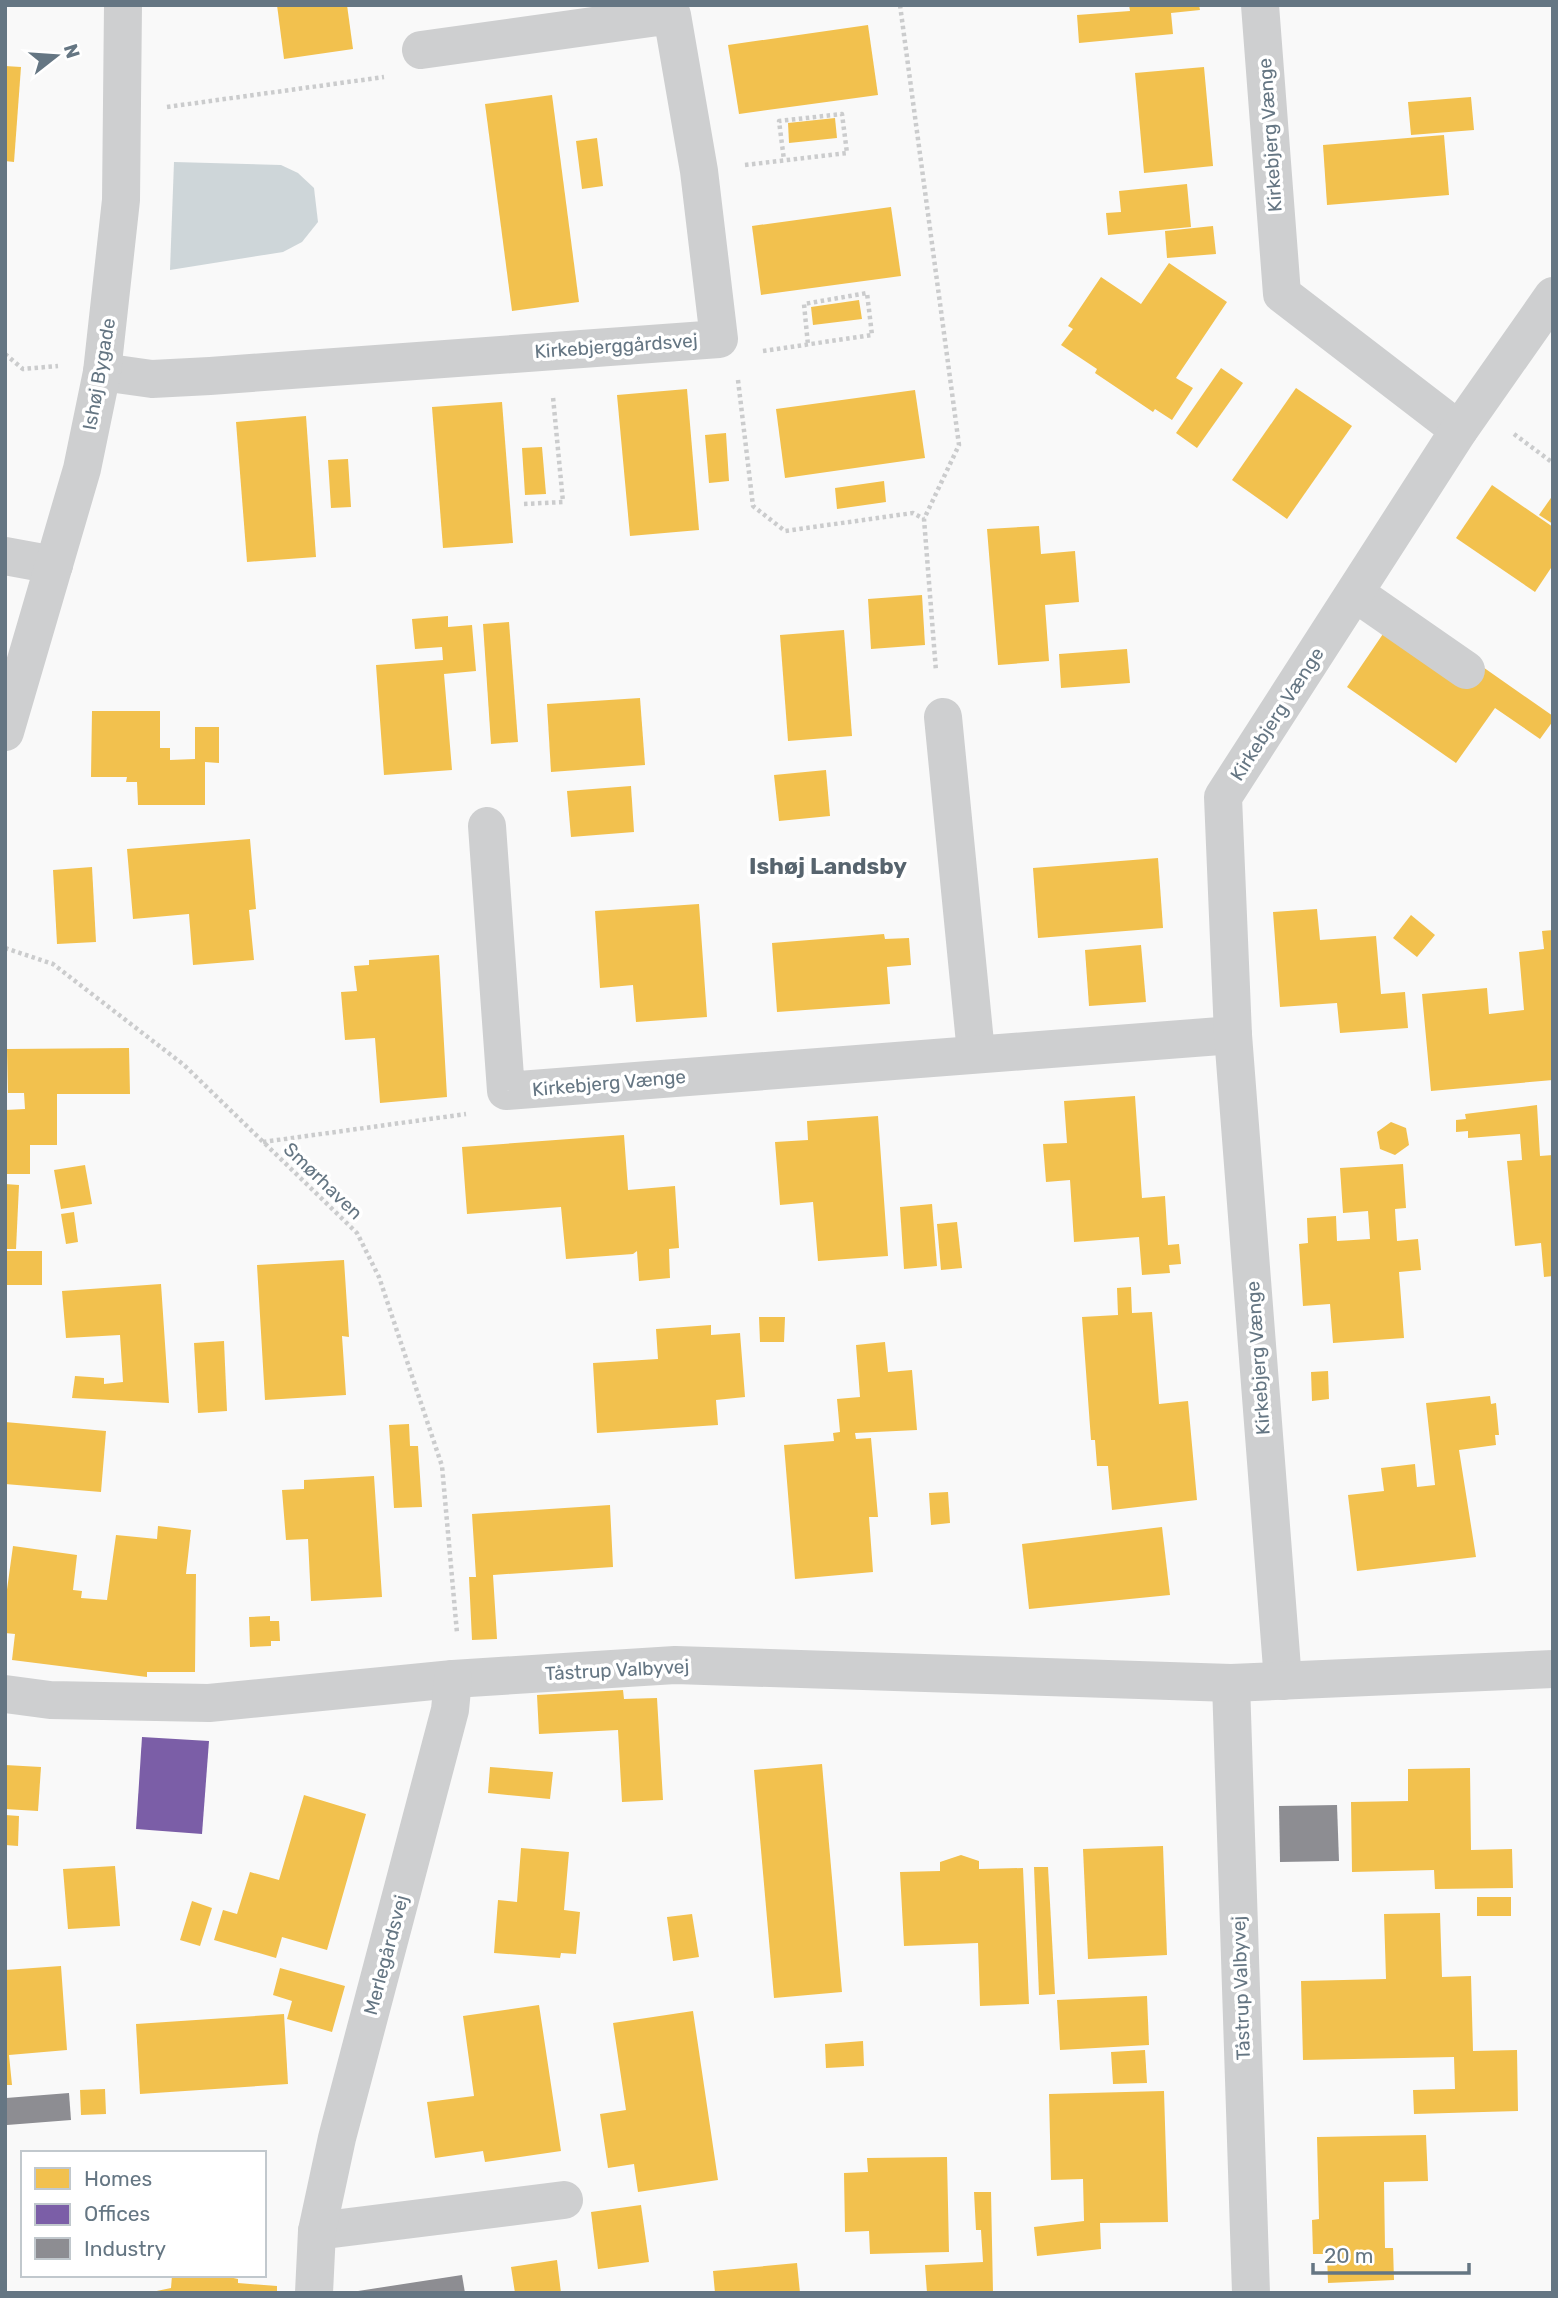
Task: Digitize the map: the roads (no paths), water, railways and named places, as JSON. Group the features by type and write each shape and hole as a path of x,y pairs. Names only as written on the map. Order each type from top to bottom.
{"street":[{"name":"Ishøj Bygade","path":"5,732 82,469 102,372 121,200 123,5"},
{"name":"Kirkebjerg Vænge","path":"1260,5 1282,294 1459,430"},
{"name":"Kirkebjerggårdsvej","path":"102,372 152,379 549,351 727,349 672,15 421,50"},
{"name":"Kirkebjerg Vænge","path":"1283,1681 1234,1035 1223,797 1459,430 1553,296"},
{"path":"5,556 54,565"},
{"path":"1355,593 1466,670"},
{"path":"943,717 976,1053"},
{"name":"Kirkebjerg Vænge","path":"487,826 506,1091 1234,1035"},
{"name":"Tåstrup Valbyvej","path":"5,1694 50,1700 209,1703 453,1679 675,1665 1231,1683 1553,1669"},
{"name":"Merlegårdsvej","path":"314,2293 317,2231 338,2138 450,1710 453,1679"},
{"name":"Tåstrup Valbyvej","path":"1231,1683 1251,2293"},
{"path":"317,2231 564,2200"}],"district":[{"name":"Ishøj Landsby","path":"828,866"}]}
